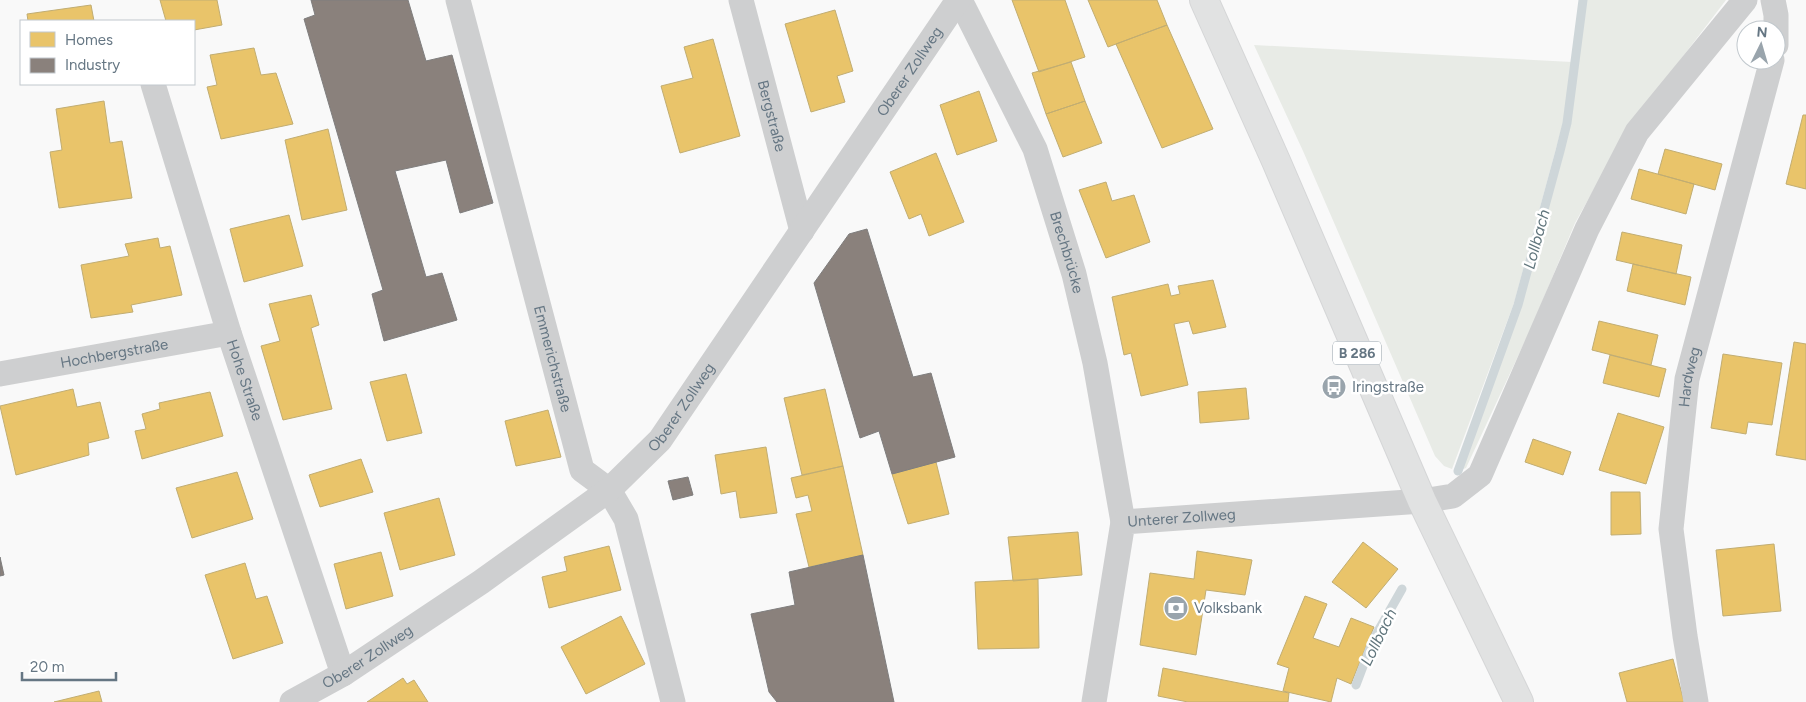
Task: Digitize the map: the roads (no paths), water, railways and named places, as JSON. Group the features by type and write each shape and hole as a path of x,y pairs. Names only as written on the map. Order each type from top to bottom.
{"main road":[{"name":"B 286","path":"1204,0 1276,161 1422,501 1519,702"}],"street":[{"name":"Emmerichstraße","path":"458,0 582,470 610,490 626,519 673,702"},
{"name":"Bergstraße","path":"740,0 802,231"},
{"name":"Oberer Zollweg","path":"292,702 344,674 480,582 610,490 660,440 959,0"},
{"name":"Brechbrücke","path":"959,0 1035,149 1074,274 1095,363 1123,522"},
{"path":"1422,501 1453,496 1480,475 1587,229 1637,132 1745,0"},
{"path":"1773,0 1776,20"},
{"name":"Hardweg","path":"1696,702 1671,529 1687,378 1769,70"},
{"name":"Hohe Straße","path":"153,85 229,333 344,674"},
{"name":"Hochbergstraße","path":"0,374 229,333"},
{"name":"Unterer Zollweg","path":"1094,702 1123,522 1422,501"}],"waterway":[{"name":"Lollbach","path":"1458,471 1518,305 1560,151 1567,123 1583,0"},
{"name":"Lollbach","path":"1356,685 1373,640 1402,589"}],"place":[{"name":"Iringstraße","path":"1334,387"},
{"name":"Volksbank","path":"1176,608"}]}
